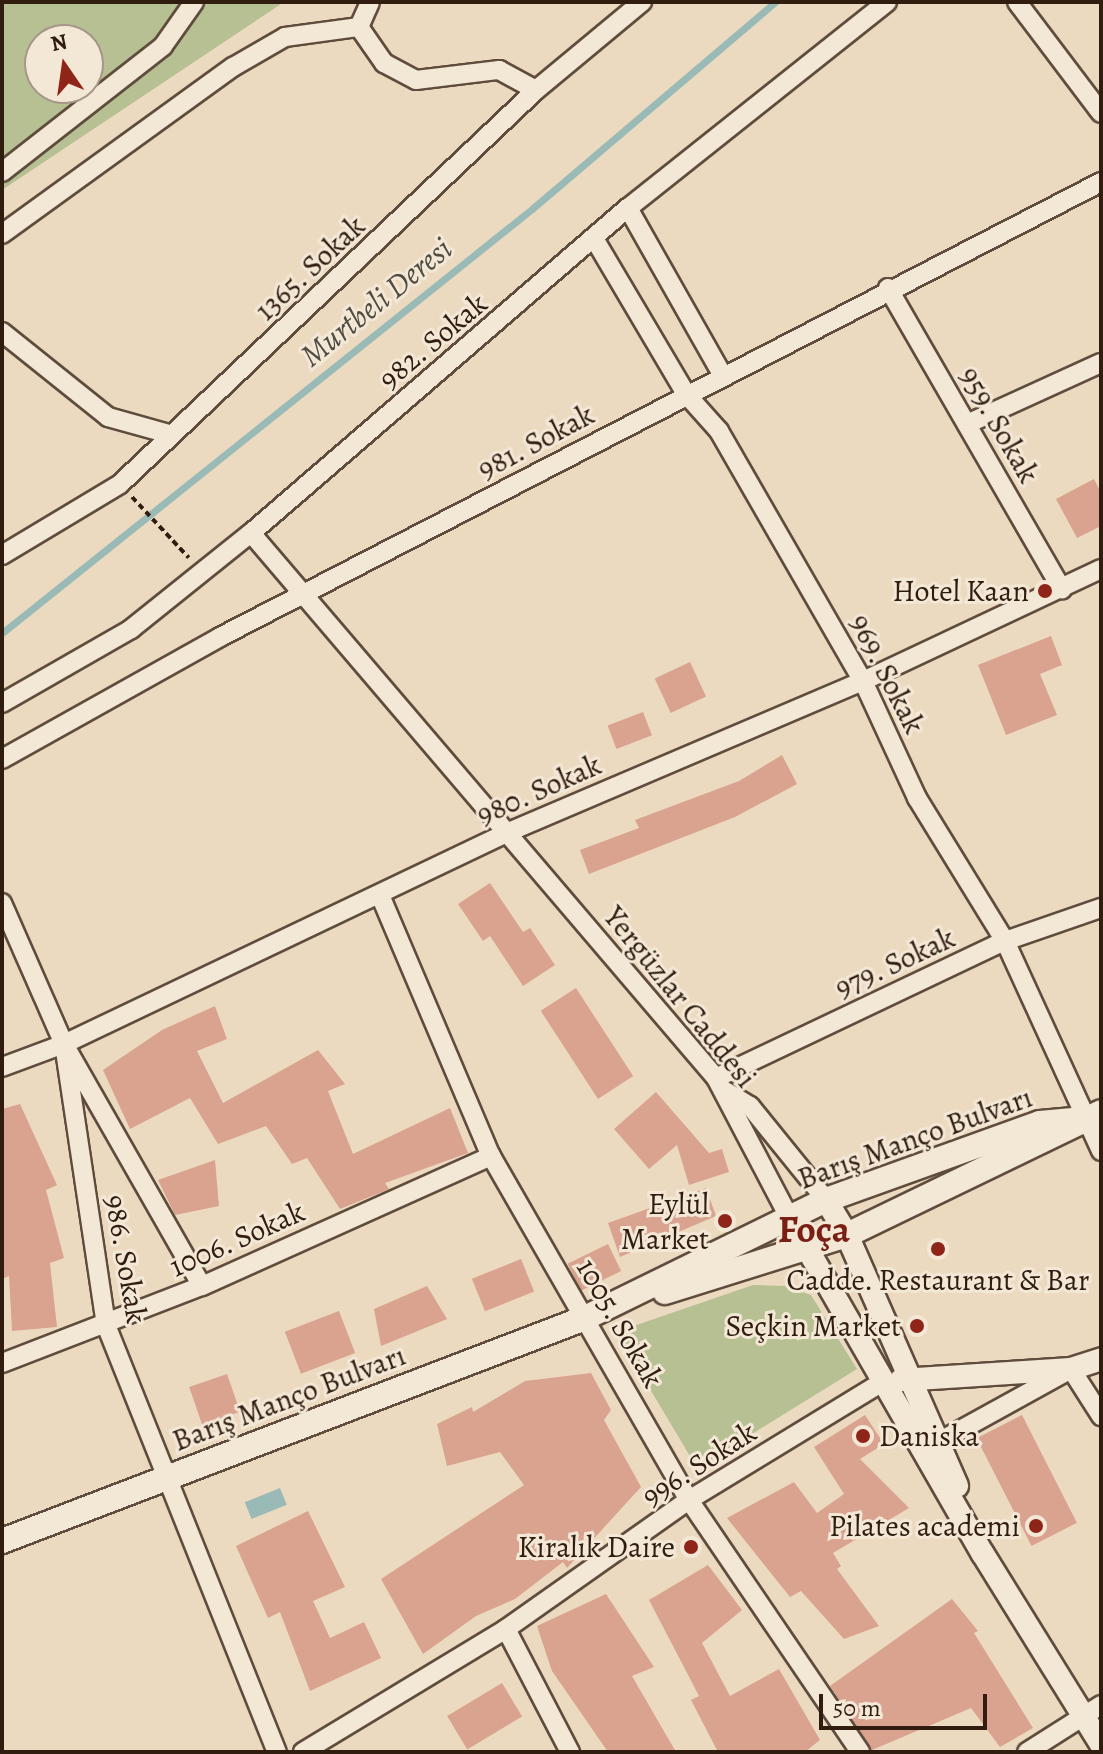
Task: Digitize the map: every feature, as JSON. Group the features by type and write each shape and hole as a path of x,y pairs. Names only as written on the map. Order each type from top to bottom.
{"main road":[{"name":"Barış Manço Bulvarı","path":"591,1315 826,1200 1040,1123 1092,1116"},
{"name":"Barış Manço Bulvarı","path":"2,1541 591,1315 847,1235 1092,1116"}],"street":[{"path":"2,172 163,46 194,2"},
{"path":"359,27 370,2"},
{"name":"1365. Sokak","path":"2,555 120,484 169,434 307,313 536,90 642,2"},
{"name":"982. Sokak","path":"2,703 131,629 251,533 595,240 628,208 887,2"},
{"path":"1017,2 1101,113"},
{"path":"359,27 384,63 416,80 499,70 536,90"},
{"path":"2,234 233,67 285,37 359,27"},
{"name":"981. Sokak","path":"2,759 220,637 306,596 888,288 1101,182"},
{"path":"628,208 722,374"},
{"name":"969. Sokak","path":"595,240 686,394 719,431 863,681 917,798 1005,941 1092,1116 1101,1151"},
{"name":"959. Sokak","path":"888,288 1062,589"},
{"path":"2,332 108,417 169,434"},
{"path":"967,424 1101,363"},
{"name":"Yergüzlar Caddesi","path":"251,533 504,834 720,1084 803,1250 884,1381 931,1446 983,1554 1092,1710 1101,1744"},
{"name":"980. Sokak","path":"2,1067 64,1044 504,834 863,681 1101,569"},
{"name":"1005. Sokak","path":"380,895 491,1156 591,1315 689,1500 860,1752"},
{"name":"986. Sokak","path":"2,903 64,1044 106,1325 165,1480 277,1752"},
{"name":"979. Sokak","path":"720,1084 1005,941 1101,908"},
{"path":"64,1044 202,1286"},
{"path":"720,1084 750,1106 826,1200 847,1235 912,1379 931,1446 1071,1369 1101,1359"},
{"name":"1006. Sokak","path":"2,1363 202,1286 491,1156"},
{"path":"884,1381 1071,1369"},
{"path":"1071,1369 1101,1416"},
{"name":"996. Sokak","path":"303,1752 506,1629 689,1500 884,1381"},
{"path":"506,1629 570,1752"},
{"path":"1027,1752 1092,1710"}],"path":[{"path":"120,484 202,571"}],"green space":[{"path":"2,2 284,2 2,190"},
{"path":"753,1285 785,1286 811,1295 857,1369 697,1468 616,1332"}],"water":[{"path":"280,1488 287,1505 252,1519 245,1502"}],"building":[{"path":"1094,479 1101,493 1101,526 1077,538 1056,499"},
{"path":"1051,636 1062,665 1040,674 1057,715 1006,735 978,665"},
{"path":"690,662 706,696 671,713 655,678"},
{"path":"643,712 652,735 616,749 608,726"},
{"path":"782,755 797,784 735,817 589,874 580,850 639,828 635,820 739,781"},
{"path":"490,883 523,932 530,928 555,965 523,986 490,936 483,941 458,904"},
{"path":"576,988 633,1076 598,1099 541,1011"},
{"path":"215,1006 227,1039 197,1051 223,1103 318,1050 345,1084 328,1091 353,1154 450,1108 468,1153 385,1183 389,1189 340,1209 307,1158 292,1164 266,1126 218,1144 190,1098 130,1129 103,1070 162,1030"},
{"path":"656,1092 709,1153 722,1149 729,1172 689,1185 677,1145 649,1169 614,1129"},
{"path":"20,1104 57,1185 46,1190 64,1258 50,1263 57,1327 12,1331 9,1276 2,1279 2,1109"},
{"path":"215,1160 219,1206 175,1215 158,1180"},
{"path":"706,1188 716,1216 620,1257 608,1223"},
{"path":"608,1244 621,1271 581,1291 568,1264"},
{"path":"521,1259 534,1291 485,1311 472,1279"},
{"path":"427,1286 447,1319 381,1346 374,1309"},
{"path":"339,1311 355,1353 301,1374 285,1332"},
{"path":"591,1373 611,1410 604,1420 641,1487 567,1568 563,1562 515,1599 476,1616 423,1654 381,1579 524,1485 500,1452 447,1466 437,1424 472,1407 473,1412 525,1381"},
{"path":"227,1374 240,1412 202,1425 189,1387"},
{"path":"865,1415 884,1444 860,1459 909,1508 833,1553 841,1566 837,1569 879,1626 844,1639 801,1591 790,1597 727,1518 794,1482 817,1513 844,1494 814,1447"},
{"path":"1022,1415 1077,1523 1031,1546 977,1438"},
{"path":"308,1511 345,1587 313,1601 330,1638 364,1622 381,1658 310,1691 280,1612 268,1618 236,1546"},
{"path":"708,1565 742,1610 702,1643 730,1696 779,1669 820,1740 805,1752 718,1752 691,1700 699,1696 649,1600"},
{"path":"606,1594 654,1667 632,1676 676,1752 608,1752 552,1671 537,1626"},
{"path":"952,1599 978,1631 974,1633 1033,1728 1000,1747 971,1708 872,1750 830,1686"},
{"path":"502,1683 522,1716 467,1749 447,1716"}],"waterway":[{"name":"Murtbeli Deresi","path":"2,633 533,208 775,2"}],"place":[{"name":"Hotel Kaan","path":"1045,591"},
{"name":"Eylül Market","path":"725,1221"},
{"name":"Cadde. Restaurant & Bar","path":"938,1249"},
{"name":"Seçkin Market","path":"917,1326"},
{"name":"Daniska","path":"863,1436"},
{"name":"Pilates academi","path":"1036,1526"},
{"name":"Kiralık Daire","path":"691,1547"}],"district":[{"name":"Foça","path":"814,1230"}]}
